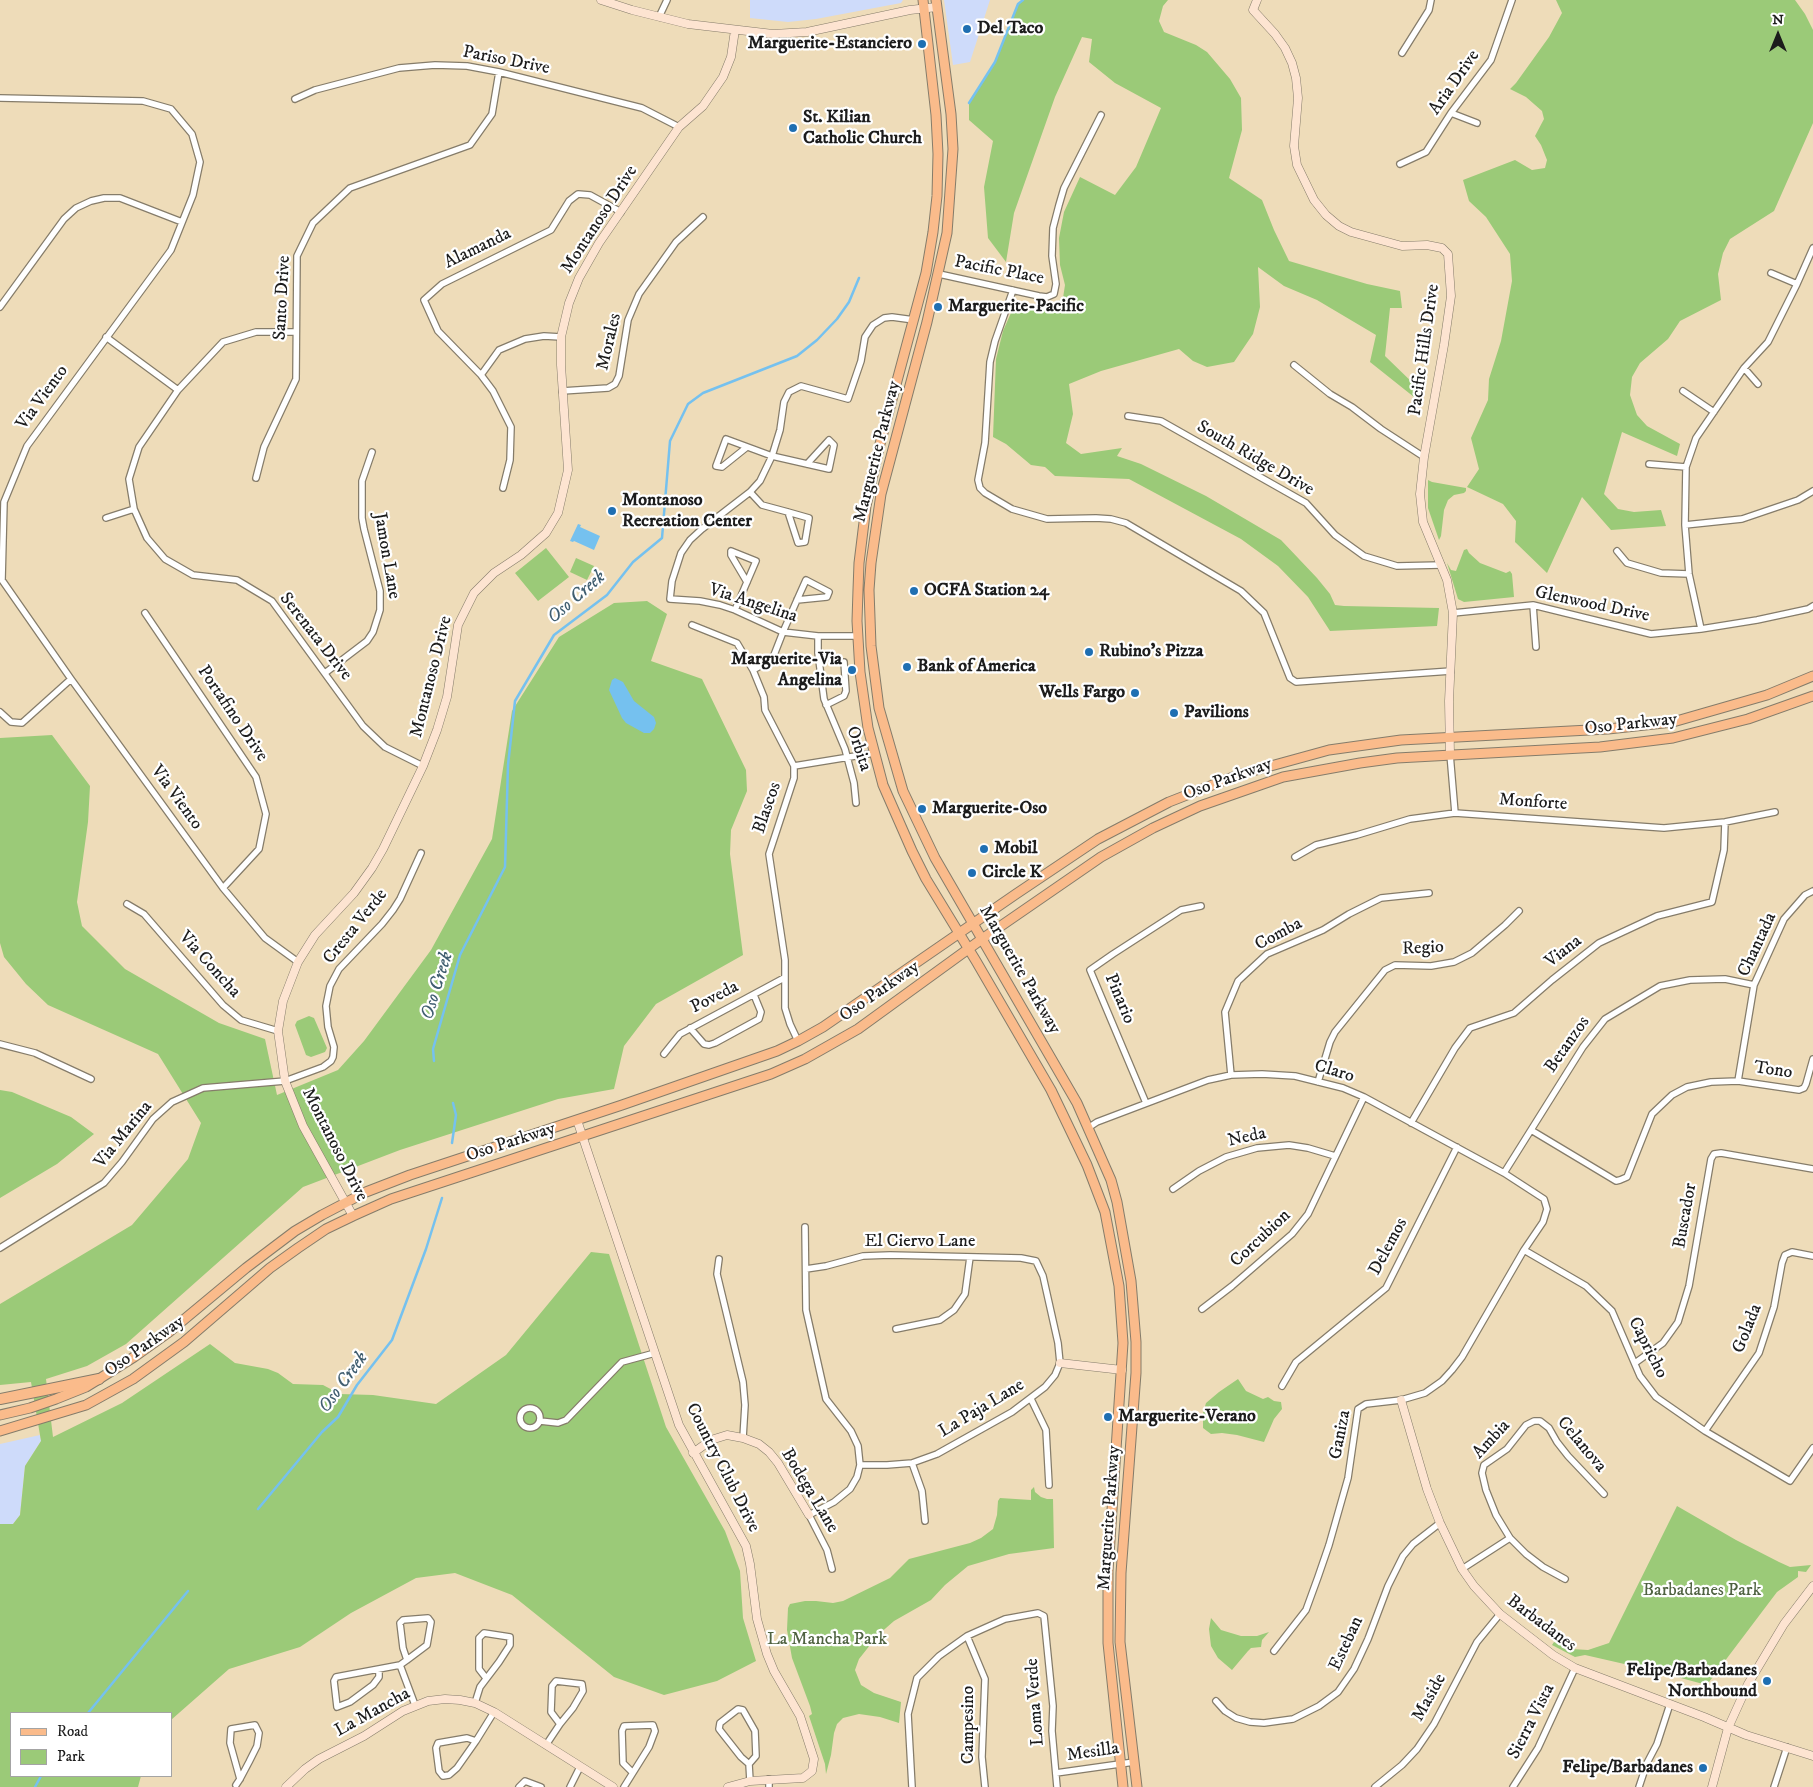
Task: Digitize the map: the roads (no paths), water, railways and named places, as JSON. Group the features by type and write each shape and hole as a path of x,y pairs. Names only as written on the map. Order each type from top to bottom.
{"highway":[{"path":"0,1399 99,1379"}],"main road":[{"name":"Marguerite Parkway","path":"924,4 936,115 938,154 937,196 926,273 880,444 866,506 859,563 857,636 860,672 865,710 883,785 912,852 926,879 1051,1090 1087,1165 1105,1212 1118,1286 1123,1342 1108,1571 1108,1643 1123,1787"},
{"name":"Marguerite Parkway","path":"936,4 951,114 953,149 947,233 939,274 881,494 871,563 870,622 879,708 903,791 935,858 1078,1104 1111,1180 1117,1202 1131,1281 1136,1342 1136,1373 1121,1573 1120,1642 1137,1787"},
{"name":"Oso Parkway","path":"0,1415 30,1408 86,1387 99,1379 169,1332 246,1268 296,1231 346,1201 410,1175 577,1120 798,1041 823,1027 1098,839 1169,802 1219,782 1329,750 1375,743 1608,729 1673,722 1768,695 1813,676"},
{"name":"Oso Parkway","path":"0,1432 86,1405 133,1379 184,1342 270,1268 326,1229 353,1216 391,1200 771,1074 805,1059 858,1029 982,939 1101,857 1153,828 1200,806 1244,790 1308,772 1397,758 1600,747 1663,740 1754,718 1813,696"},
{"path":"27,1424 30,1408"}],"street":[{"path":"601,0 659,18 688,24 773,34 807,32 862,21 924,4 936,4"},
{"path":"659,18 667,0"},
{"name":"Pacific Hills Drive","path":"1257,0 1253,10 1275,34 1285,48 1292,63 1298,98 1294,146 1297,165 1314,200 1339,226 1351,232 1402,246 1426,245 1442,248 1448,254 1451,296 1424,457 1420,494 1424,522 1447,580 1453,613 1450,754"},
{"path":"1402,52 1429,10 1431,0"},
{"name":"Aria Drive","path":"1400,164 1426,152 1451,113 1492,60 1512,0"},
{"name":"Montanoso Drive","path":"353,1216 303,1126 285,1081 278,1031 283,1001 298,962 315,935 354,893 372,868 423,766 437,730 447,696 458,625 474,594 494,573 520,555 546,533 558,513 568,470 560,365 562,337 569,303 579,278 599,243 679,128 703,106 724,78 731,57 735,30"},
{"name":"Pariso Drive","path":"295,99 315,90 400,68 435,65 466,66 499,72 642,108 679,128"},
{"name":"Santo Drive","path":"256,478 264,447 296,379 297,256 313,224 350,188 470,145 492,114 499,72"},
{"name":"Via Viento","path":"0,98 143,101 171,109 192,134 200,162 194,195 172,250 27,446 2,502 2,580 223,888 265,938 298,962"},
{"path":"1451,113 1477,123"},
{"name":"Pacific Place","path":"939,274 1039,296 1047,297 1054,294 1056,284 1052,256 1053,228 1064,188 1101,115"},
{"name":"Alamanda","path":"481,375 438,331 424,300 442,284 551,230 568,201 578,194 590,196 621,212"},
{"path":"0,307 64,219 76,208 91,201 104,198 120,198 182,222"},
{"name":"Morales","path":"562,390 608,388 615,384 619,376 628,320 639,294 676,242 703,216"},
{"path":"1701,629 1689,574 1685,526 1686,467 1696,438 1744,368 1768,342 1798,284 1813,248"},
{"path":"1771,273 1798,284"},
{"path":"1013,290 995,341 990,362 985,443 978,480 980,488 1012,509 1047,519 1096,518 1126,523 1241,591 1264,613 1290,678 1296,682 1451,671"},
{"path":"788,512 798,543 805,542 809,518 788,512 762,505 750,492 760,481 772,456 780,430 784,402 789,392 801,386 848,399 860,361 865,337 873,325 884,318 892,317 914,320"},
{"name":"Serenata Drive","path":"295,332 256,332 223,342 178,390 139,447 129,479 134,509 147,538 165,559 192,575 237,580 272,601 363,726 385,747 423,766"},
{"path":"503,488 510,460 510,427 493,390 481,375 499,350 526,339 544,336 562,337"},
{"path":"106,337 178,390"},
{"path":"1294,365 1330,394 1424,457"},
{"path":"1744,368 1758,384"},
{"path":"1683,391 1714,412"},
{"name":"South Ridge Drive","path":"1128,416 1161,422 1306,503 1335,535 1364,556 1397,566 1441,565"},
{"path":"747,447 722,467 716,466 726,439 772,456 807,464 829,469 834,445 829,440 807,464"},
{"name":"Jamon Lane","path":"325,673 367,641 373,632 380,610 380,591 362,518 362,481 372,452"},
{"path":"1649,464 1686,467"},
{"name":"Via Angelina","path":"750,492 690,540 681,554 676,567 670,599 700,601 735,610 783,632 818,636 857,636"},
{"path":"1685,526 1742,519 1798,500 1813,492"},
{"path":"106,518 134,509"},
{"path":"735,610 747,582 756,561 731,551 730,556 747,582"},
{"path":"1617,551 1627,563 1661,573 1689,574"},
{"path":"753,670 767,662 774,655 783,632 797,600 806,580 829,592 827,597 797,600"},
{"path":"1533,605 1536,647"},
{"name":"Glenwood Drive","path":"1453,613 1533,605 1651,634 1701,629 1757,620 1813,606"},
{"name":"Portafino Drive","path":"145,612 256,777 264,805 266,814 259,849 223,888"},
{"name":"Blascos","path":"692,625 737,643 753,670 764,697 765,710 794,766 794,778 769,854 785,960 785,1008 798,1041"},
{"name":"Orbita","path":"818,636 823,692 826,705 843,742 854,783 856,803"},
{"path":"826,705 844,696 846,691 844,662"},
{"path":"0,712 11,722 22,723 72,679"},
{"path":"794,766 874,753"},
{"path":"1450,754 1455,813"},
{"name":"Monforte","path":"1295,857 1316,845 1410,819 1455,813 1664,828 1725,822 1775,812"},
{"name":"Viana","path":"1411,1123 1455,1048 1470,1028 1514,1013 1599,943 1657,916 1712,902 1724,850 1725,822"},
{"name":"Cresta Verde","path":"285,1081 323,1067 333,1057 334,1047 326,1017 330,986 339,969 393,910 421,853"},
{"name":"Chantada","path":"1738,1081 1754,985 1784,919 1805,895 1813,891"},
{"name":"Comba","path":"1231,1075 1225,1012 1238,981 1267,954 1323,930 1381,898 1429,893"},
{"name":"Via Concha","path":"127,904 144,914 223,1005 242,1020 278,1031"},
{"name":"Pinario","path":"1146,1103 1090,970 1182,910 1201,906"},
{"name":"Regio","path":"1318,1082 1330,1042 1335,1032 1385,970 1395,965 1432,966 1454,962 1472,953 1519,911"},
{"name":"Poveda","path":"664,1054 680,1034 784,978"},
{"name":"Betanzos","path":"1504,1173 1582,1048 1605,1019 1660,986 1690,980 1725,979 1754,985"},
{"name":"Poveda","path":"690,1028 704,1044 715,1043 759,1019 761,1012 754,995"},
{"path":"0,1044 35,1053 91,1079"},
{"name":"Tono","path":"1531,1130 1616,1180 1620,1180 1627,1178 1652,1114 1663,1102 1687,1087 1711,1082 1738,1081 1799,1090 1804,1088 1806,1084 1813,1060"},
{"name":"Claro","path":"1088,1128 1097,1122 1208,1080 1231,1075 1295,1076 1344,1088 1458,1147 1504,1173 1544,1199 1547,1208"},
{"name":"Via Marina","path":"0,1248 104,1183 122,1162 153,1119 172,1102 203,1088 285,1081"},
{"name":"Corcubion","path":"1202,1309 1232,1286 1292,1234 1308,1214 1364,1098"},
{"name":"Country Club Drive","path":"577,1120 678,1425 746,1546 761,1634 774,1671 806,1730 814,1758 812,1771 803,1778 769,1783"},
{"name":"Neda","path":"1173,1189 1199,1171 1226,1157 1257,1148 1289,1145 1308,1148 1335,1156"},
{"name":"Delemos","path":"1282,1386 1296,1362 1386,1288 1458,1147"},
{"name":"Buscador","path":"1635,1363 1663,1343 1678,1322 1689,1286 1711,1160 1714,1154 1721,1153 1813,1169"},
{"name":"Ganiza","path":"1274,1651 1306,1610 1318,1577 1348,1478 1358,1409 1366,1404 1402,1400 1424,1393 1442,1381 1462,1357 1524,1250 1543,1222 1547,1208"},
{"path":"805,1227 806,1310 826,1399 851,1431 858,1446 860,1465 858,1477 850,1489 834,1502 809,1515"},
{"name":"Capricho","path":"1524,1250 1586,1286 1612,1312 1640,1376 1656,1397 1705,1431 1790,1481 1813,1448"},
{"name":"Golada","path":"1705,1431 1758,1353 1774,1307 1785,1255 1792,1252 1813,1256"},
{"name":"El Ciervo Lane","path":"806,1269 826,1266 863,1256 890,1255 1021,1258 1036,1261 1044,1276 1058,1343 1060,1364"},
{"path":"896,1329 940,1320 954,1310 965,1294 970,1257"},
{"path":"719,1258 717,1274 743,1382 745,1405 744,1438"},
{"path":"540,1421 558,1424 566,1420 622,1362 655,1353"},
{"path":"1060,1364 1122,1370"},
{"name":"La Paja Lane","path":"860,1465 912,1463 937,1454 983,1430 1031,1399 1055,1375 1060,1364"},
{"path":"1031,1399 1046,1430 1049,1485"},
{"name":"Barbadanes","path":"1402,1400 1427,1489 1440,1522 1462,1569 1474,1586 1500,1614 1553,1656 1575,1668 1728,1728 1813,1756"},
{"name":"Celanova","path":"1534,1420 1540,1421 1549,1428 1556,1442 1604,1494"},
{"name":"Ambia","path":"1534,1420 1526,1425 1507,1449 1484,1465 1482,1473 1486,1490 1496,1515 1510,1538 1537,1563 1565,1579"},
{"name":"Bodega Lane","path":"693,1453 711,1440 728,1436 744,1438 759,1444 769,1452 778,1463 809,1515 827,1550 832,1568"},
{"path":"912,1463 922,1491 925,1521"},
{"name":"Esteban","path":"1216,1701 1225,1712 1236,1718 1264,1723 1293,1719 1319,1706 1338,1692 1354,1669 1368,1639 1388,1586 1403,1556 1413,1544 1440,1522"},
{"path":"1462,1569 1510,1538"},
{"path":"1712,1787 1728,1728 1748,1684 1784,1624 1813,1586"},
{"name":"Loma Verde","path":"967,1636 1004,1620 1038,1613 1044,1616 1053,1706 1052,1731 1057,1787"},
{"name":"Maside","path":"1375,1787 1402,1765 1417,1749 1434,1724 1477,1642 1500,1614"},
{"path":"379,1669 379,1677 374,1685 350,1702 337,1707 334,1680 336,1677 400,1665 407,1660 427,1645 431,1622 428,1618 403,1620 400,1623 403,1648 407,1660"},
{"path":"475,1703 486,1678 500,1662 510,1645 510,1637 484,1633 479,1638 479,1669 486,1678"},
{"path":"912,1787 908,1714 917,1678 939,1656 967,1636"},
{"name":"Campesino","path":"967,1636 985,1679 982,1757 985,1787"},
{"path":"400,1665 415,1705"},
{"name":"Sierra Vista","path":"1514,1787 1538,1748 1575,1668"},
{"path":"546,1745 573,1708 583,1691 582,1684 556,1681 552,1686 552,1712 560,1724"},
{"name":"La Mancha","path":"286,1787 304,1768 364,1736 415,1705 444,1699 475,1703 494,1712 613,1787"},
{"path":"1639,1787 1647,1763 1657,1744 1670,1704"},
{"path":"749,1764 741,1757 719,1729 720,1723 738,1709 743,1710 755,1732 756,1756 749,1764 750,1781"},
{"path":"476,1741 467,1738 438,1743 436,1748 439,1772 443,1776 449,1775 457,1768 476,1741 494,1712"},
{"path":"237,1786 257,1746 260,1733 255,1725 231,1729 230,1743 240,1779"},
{"path":"624,1787 649,1746 655,1731 654,1725 624,1726 622,1731 624,1763 632,1772"},
{"path":"1774,1787 1787,1747"},
{"name":"Mesilla","path":"1056,1773 1134,1762"},
{"path":"570,1787 580,1767"},
{"path":"519,1787 525,1781 541,1787"},
{"path":"728,1787 750,1781 769,1783"}],"water":[{"path":"578,524 581,525 580,527 600,536 594,550 570,541"},
{"path":"615,678 623,682 634,701 654,717 656,723 650,733 644,733 626,723 622,718 609,690 612,680"}],"waterway":[{"name":"Oso Creek","path":"969,103 995,62 1018,4 1023,0"},
{"name":"Oso Creek","path":"434,1061 433,1049 460,955 505,867 508,765 515,701 554,635 607,595 633,562 662,538 670,441 688,404 703,393 797,356 817,340 837,319 849,302 859,278"},
{"name":"Oso Creek","path":"452,1143 456,1115 453,1103"},
{"name":"Oso Creek","path":"258,1509 322,1432 338,1417 357,1385 392,1340 426,1249 442,1198"},
{"name":"Oso Creek","path":"89,1712 188,1591"},
{"name":"Oso Creek","path":"35,1787 40,1777"}],"place":[{"name":"Del Taco","path":"967,29"},
{"name":"Marguerite-Estanciero","path":"922,44"},
{"name":"St. Kilian Catholic Church","path":"793,128"},
{"name":"Marguerite-Pacific","path":"938,307"},
{"name":"Montanoso Recreation Center","path":"612,511"},
{"name":"OCFA Station 24","path":"914,591"},
{"name":"Rubino's Pizza","path":"1089,652"},
{"name":"Bank of America","path":"907,667"},
{"name":"Marguerite-Via Angelina","path":"852,670"},
{"name":"Wells Fargo","path":"1135,693"},
{"name":"Pavilions","path":"1174,713"},
{"name":"Marguerite-Oso","path":"922,809"},
{"name":"Mobil","path":"984,849"},
{"name":"Circle K","path":"972,873"},
{"name":"Marguerite-Verano","path":"1108,1417"},
{"name":"Felipe/Barbadanes Northbound","path":"1767,1681"},
{"name":"Felipe/Barbadanes","path":"1703,1768"}],"park label":[{"name":"Barbadanes Park","path":"1702,1591"},
{"name":"La Mancha Park","path":"827,1640"}]}
